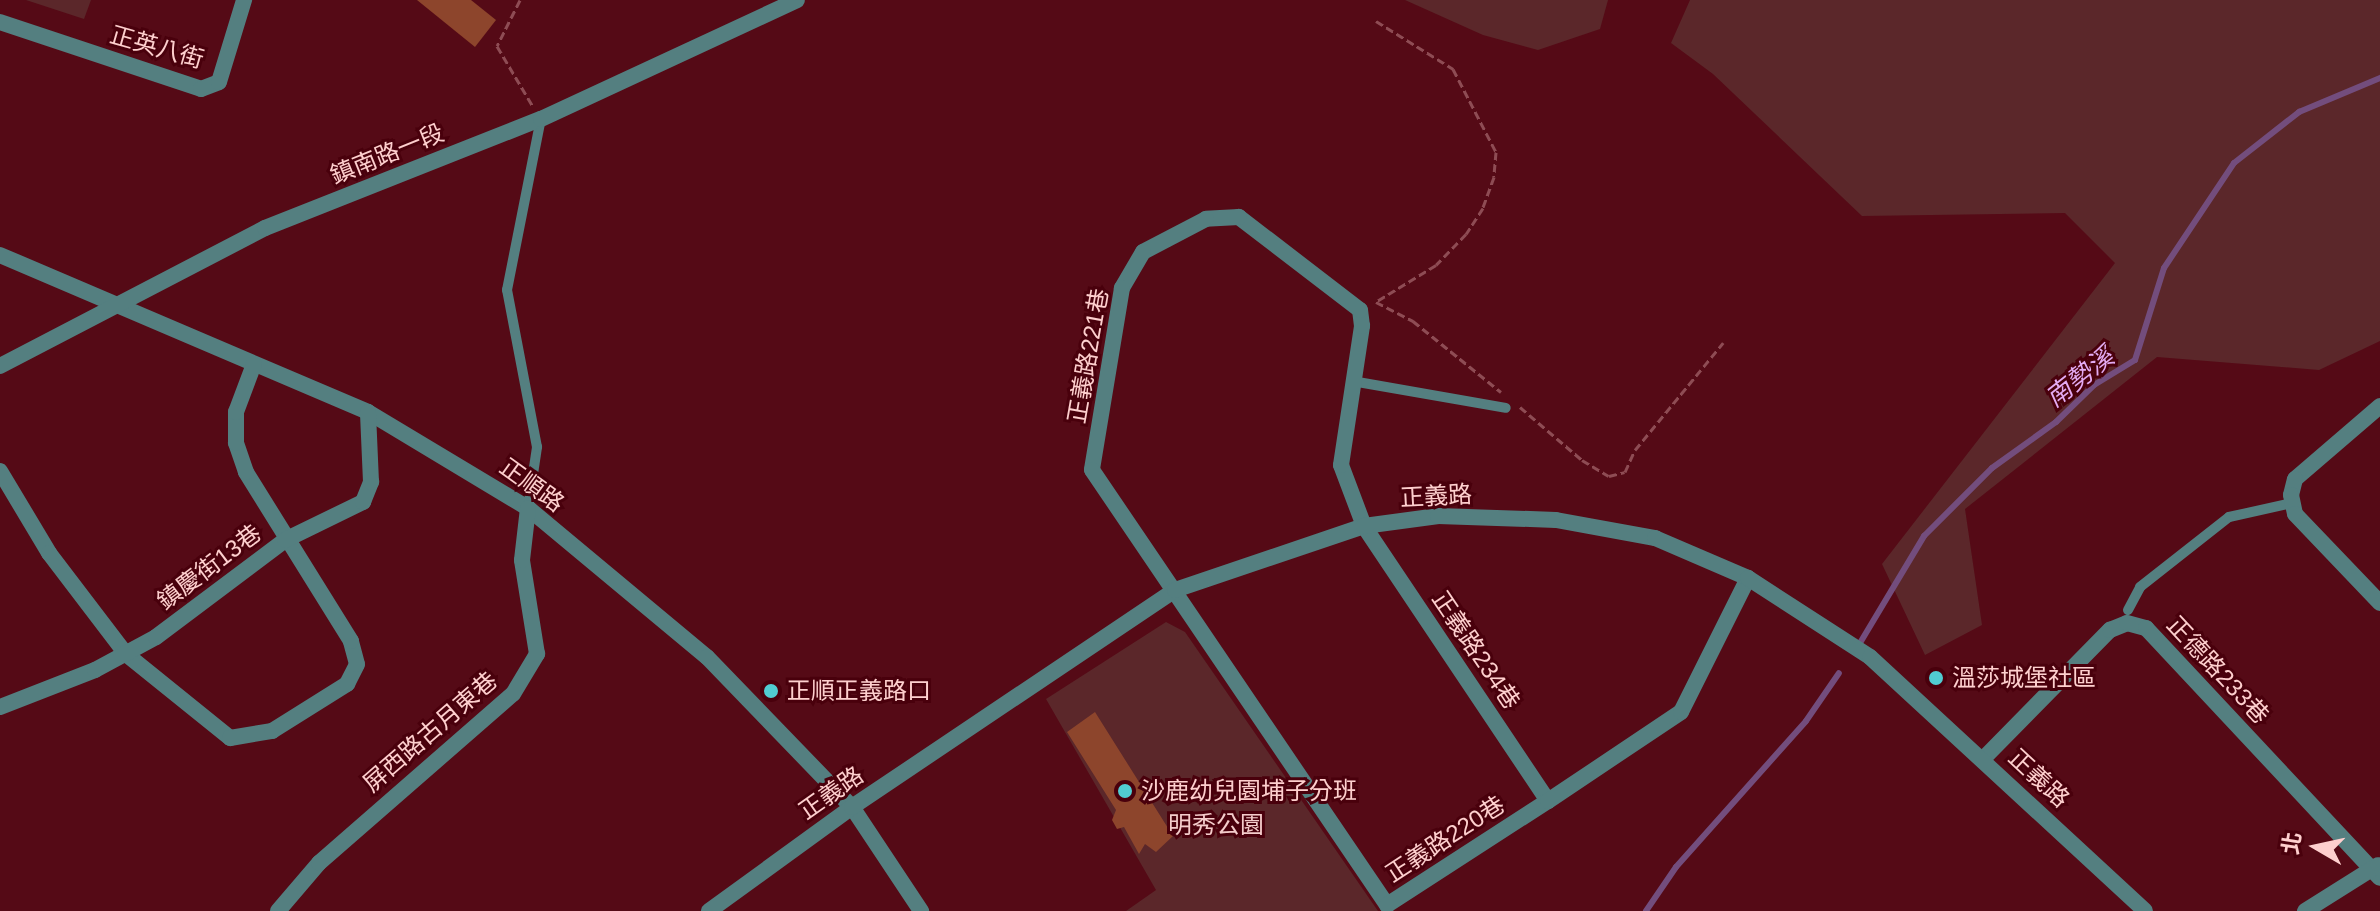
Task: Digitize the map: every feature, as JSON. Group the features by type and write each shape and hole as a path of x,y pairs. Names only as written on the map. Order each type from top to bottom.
{"street":[{"name":"正英八街","path":"0,22 201,89 219,82 244,0"},
{"name":"鎮南路一段","path":"0,366 265,228 541,119 797,0"},
{"name":"正義路221巷","path":"1175,590 1092,470 1122,288 1143,252 1206,219 1239,217 1360,310"},
{"name":"正順路","path":"0,255 368,412 528,508 707,657 852,807 921,911"},
{"path":"1360,310 1341,465 1364,526"},
{"path":"0,471 49,553 126,654 230,738 272,731 347,684 357,664 351,641 285,540 246,472 236,443 236,412 254,364"},
{"path":"2380,406 2295,479 2292,503 2295,514 2380,603"},
{"name":"鎮慶街13巷","path":"0,707 126,654 156,637 285,540 363,502 371,482 368,412"},
{"name":"屏西路古月東巷","path":"278,911 319,863 513,694 537,654 522,560 528,508"},
{"name":"正義路","path":"709,911 852,807 1175,590 1364,526 1438,516 1556,520 1655,538 1748,578 1870,657 1984,758 2145,911"},
{"name":"正義路234巷","path":"1364,526 1548,801"},
{"name":"正義路220巷","path":"1175,590 1387,905 1681,712 1748,578"},
{"name":"正德路233巷","path":"1984,758 2110,630 2127,623 2146,628 2377,870"},
{"path":"2305,911 2377,870"}],"lane":[{"path":"528,508 537,447 507,290 541,119"},
{"path":"1352,381 1506,408"},
{"path":"2128,610 2140,587 2229,517 2292,503"}],"path":[{"path":"520,0 497,46 541,119"},
{"path":"1360,310 1436,265 1466,234 1483,208 1494,177 1496,152 1453,69 1376,21"},
{"path":"1376,302 1413,321 1609,476 1625,472 1635,450 1723,343"}],"green space":[{"path":"26,0 91,0 84,19"},
{"path":"1405,0 1608,0 1600,29 1538,50 1483,35"},
{"path":"1690,0 2380,0 2380,341 2319,370 2157,357 1965,509 1982,625 1925,655 1882,564 2115,263 2065,213 1862,216 1713,74 1671,43"},
{"name":"明秀公園","path":"1166,622 1185,632 1378,911 1126,911 1156,890 1046,699"}],"building":[{"path":"417,0 471,0 496,20 475,47"},
{"name":"沙鹿幼兒園埔子分班","path":"1095,712 1173,836 1156,852 1145,844 1139,854 1124,827 1117,829 1112,820 1116,810 1067,732"}],"waterway":[{"name":"南勢溪","path":"1857,648 1924,536 1992,468 2056,422 2094,385 2135,360 2164,268 2234,163 2299,112 2380,78"},
{"path":"1646,911 1676,867 1806,721 1839,673"}],"place":[{"name":"溫莎城堡社區","path":"1936,678"},
{"name":"正順正義路口","path":"771,691"},
{"name":"沙鹿幼兒園埔子分班","path":"1125,791"}]}
